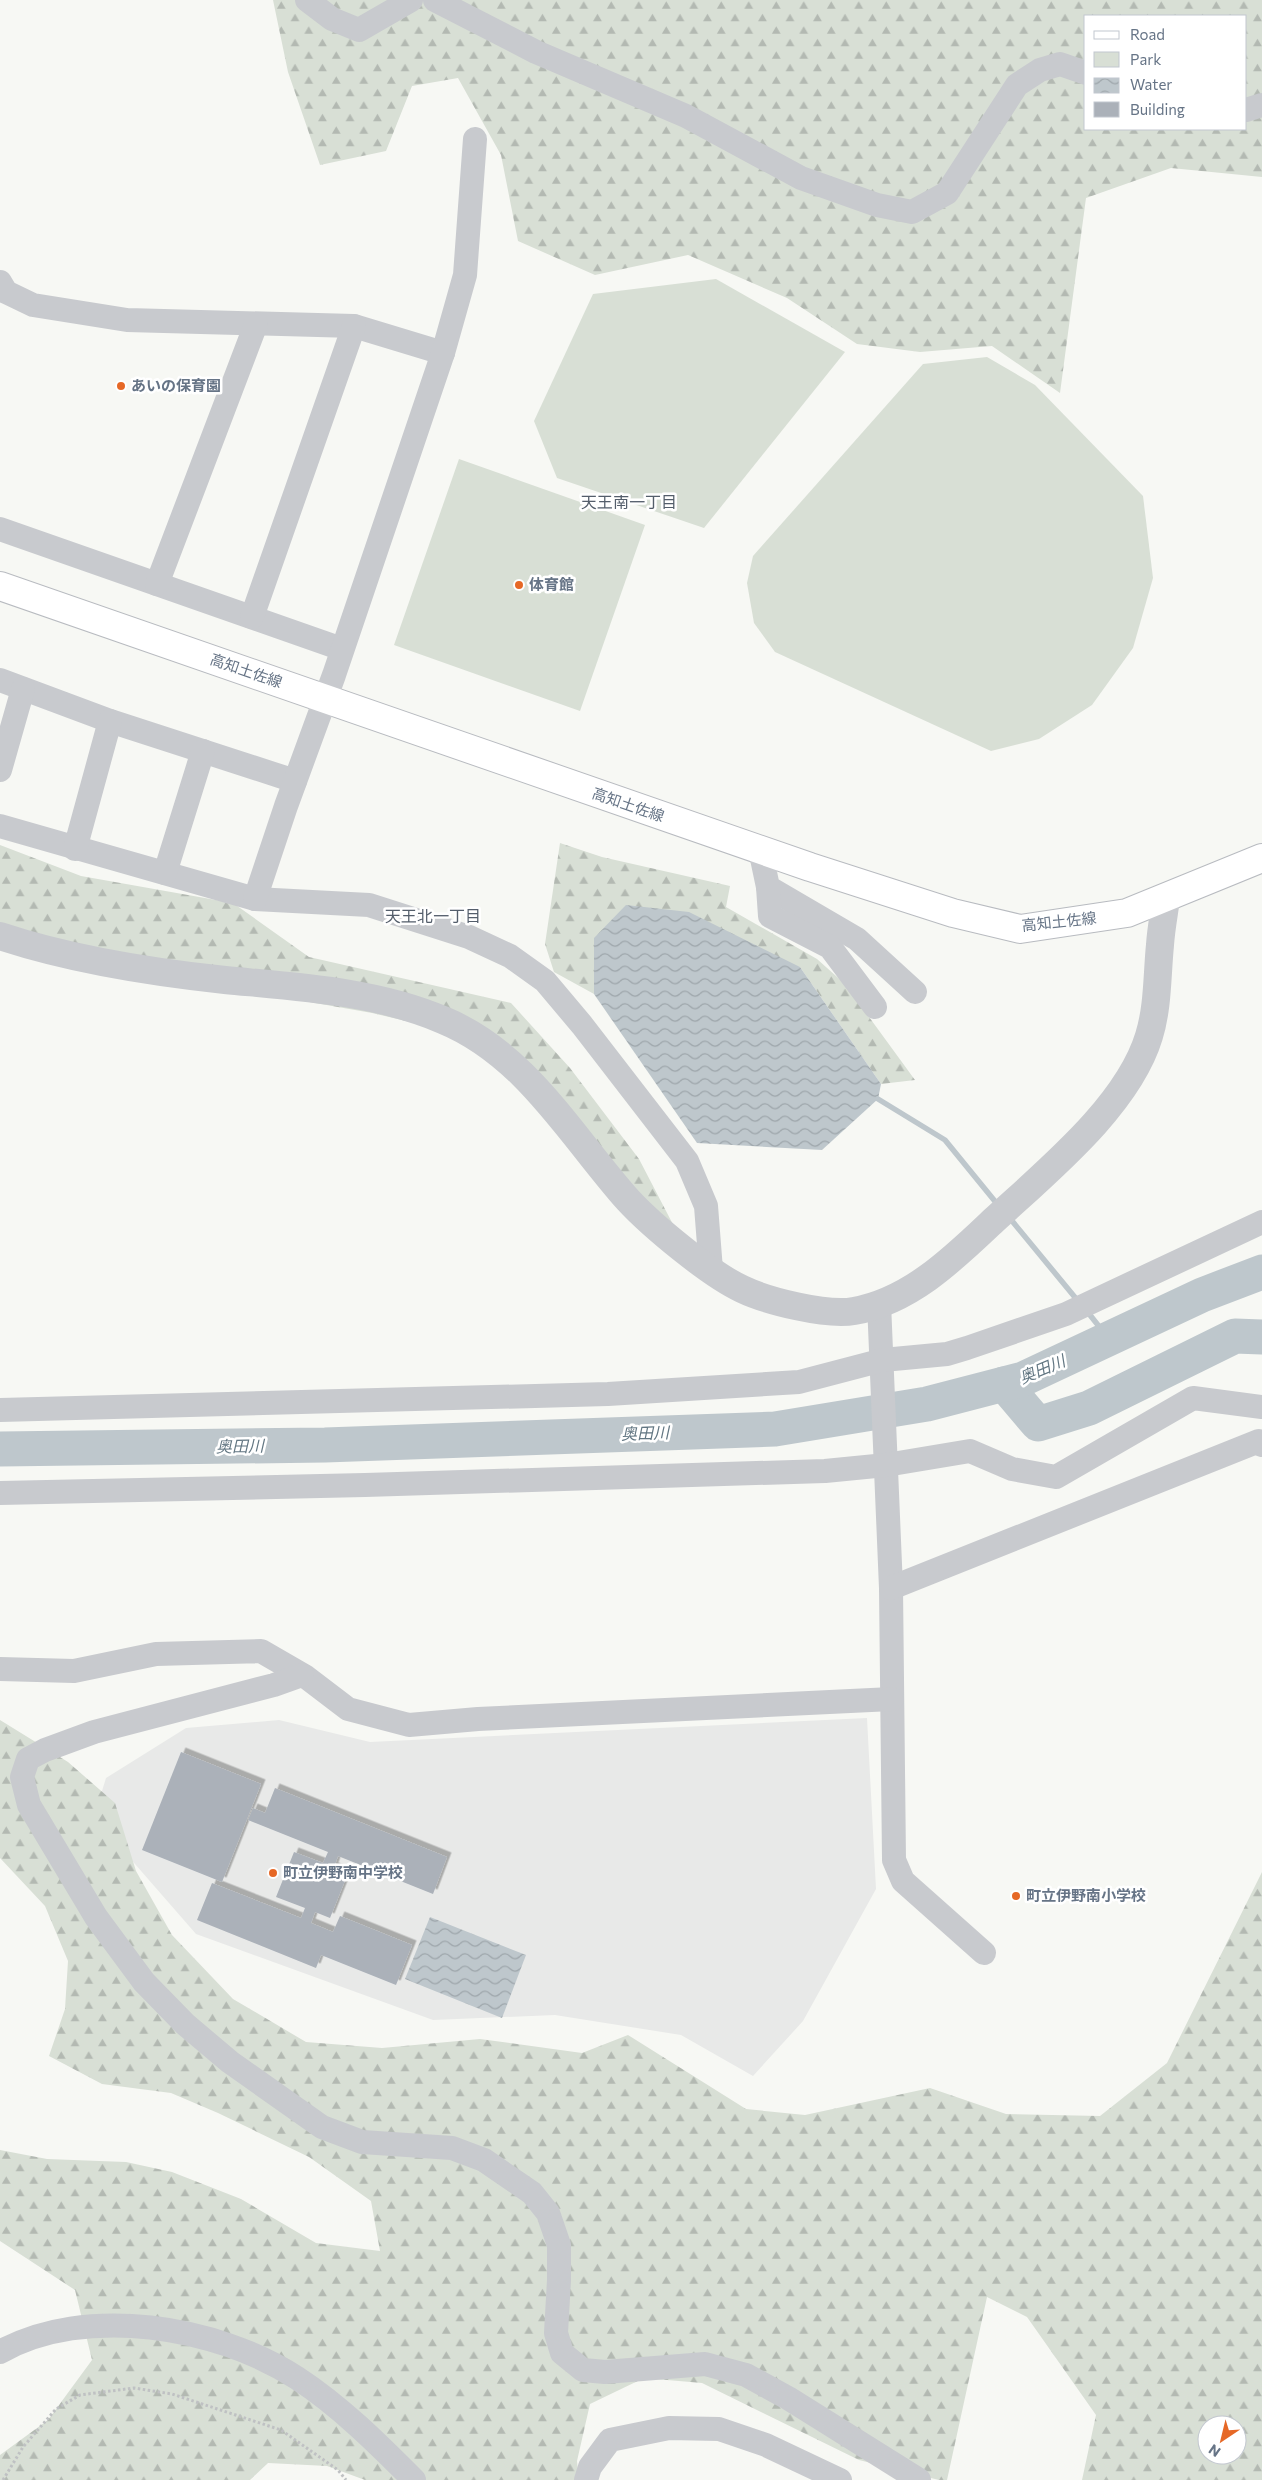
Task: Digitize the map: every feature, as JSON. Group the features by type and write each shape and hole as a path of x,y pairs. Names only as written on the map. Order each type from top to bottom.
{"main road":[{"name":"高知土佐線","path":"0,586 485,756 953,914 1020,929 1122,914 1166,899 1262,858"}],"street":[{"path":"307,0 332,19 359,30 411,0"},
{"path":"435,0 536,52 686,116 801,178 877,205 912,212 947,193 1016,85 1040,70 1060,64 1084,72"},
{"path":"1247,110 1262,104"},
{"path":"255,898 295,781 326,699 444,353 465,275 475,139"},
{"path":"2,294 33,306 127,320 354,326 444,353"},
{"path":"157,584 256,324"},
{"path":"252,617 354,326"},
{"path":"0,528 342,649"},
{"path":"0,680 110,721 295,781"},
{"path":"0,770 24,689"},
{"path":"75,849 110,721"},
{"path":"165,873 203,751"},
{"path":"0,826 75,849 255,898 369,904 469,937 510,956 546,981 687,1161 706,1206 711,1270"},
{"path":"760,849 768,887 770,916 830,947 875,1007"},
{"path":"768,887 857,939 916,992"},
{"path":"0,936 126,967 324,990 401,1006 444,1020 473,1036 516,1068 558,1111 629,1201 674,1242 711,1270 742,1289 799,1307 835,1314 857,1311 902,1294 947,1264 1077,1142 1127,1083 1142,1056 1150,1033 1166,899"},
{"path":"0,1410 617,1393 799,1382 883,1370 947,1354 1066,1314 1262,1222"},
{"path":"879,1303 891,1588 894,1860 902,1880 984,1953"},
{"path":"0,1493 365,1485 816,1471 886,1465 970,1451 1012,1468 1056,1477 1193,1398 1262,1406"},
{"path":"891,1588 1259,1440 1262,1445"},
{"path":"0,1669 74,1672 156,1654 261,1650 302,1675 348,1710 409,1725 478,1719 892,1699"},
{"path":"302,1675 274,1686 94,1732 45,1750 28,1759 22,1777 29,1805 96,1917 144,1982 185,2024 230,2062 322,2127 362,2142 452,2148 484,2160 532,2194 548,2213 559,2246 556,2333 562,2353 583,2370 604,2372 705,2364 746,2375 788,2398 919,2480"},
{"path":"0,2352 21,2340 67,2329 118,2324 191,2334 262,2358 297,2378 371,2437 414,2480"},
{"path":"586,2480 590,2467 610,2440 669,2428 719,2430 766,2445 840,2480"}],"path":[{"path":"3,2480 23,2447 56,2409 80,2395 134,2388 172,2394 282,2430 338,2470 346,2480"}],"shaded area":[{"path":"867,1718 876,1889 803,2021 753,2076 681,2035 555,2015 433,2020 196,1934 94,1817 106,1778 186,1728 279,1720 370,1742"}],"green space":[{"path":"273,0 1262,0 1262,177 1171,168 1086,198 1060,393 992,346 920,352 857,344 787,298 688,255 595,275 518,241 501,155 458,78 412,86 386,151 320,165 288,72"},
{"path":"716,279 845,352 704,528 557,478 534,421 593,294"},
{"path":"987,357 1035,385 1143,496 1153,578 1133,648 1092,705 1039,739 991,751 775,652 754,623 747,583 753,556 923,364"},
{"name":"体育館","path":"459,459 645,525 580,711 394,645"},
{"path":"560,843 602,857 730,886 726,907 817,959 845,984 915,1080 881,1084 800,967 594,938 594,994 554,972 545,944"},
{"path":"0,845 81,876 233,903 309,957 511,1003 570,1068 639,1159 692,1261 487,1040 372,1013 140,972 0,938"},
{"path":"0,1720 68,1762 115,1803 136,1871 172,1935 233,1999 306,2042 382,2048 480,2039 582,2053 628,2035 746,2109 805,2115 930,2088 1006,2114 1100,2116 1167,2063 1262,1872 1262,2480 1082,2480 1096,2415 1027,2317 987,2297 947,2480 939,2480 859,2460 702,2383 644,2378 590,2404 577,2461 579,2480 365,2480 327,2466 268,2463 250,2480 0,2480 0,2455 48,2420 92,2360 75,2290 0,2241 0,2150 47,2159 126,2162 172,2172 241,2199 316,2243 380,2251 371,2201 309,2157 218,2113 171,2093 102,2084 49,2056 65,2009 68,1961 45,1906 0,1858"}],"water":[{"path":"626,905 689,912 800,967 881,1084 878,1099 822,1150 697,1143 594,994 594,938"},
{"path":"430,1917 526,1955 502,2018 405,1979"}],"building":[{"path":"181,1752 261,1784 222,1882 142,1850"},
{"path":"275,1788 447,1857 433,1894 338,1856 334,1867 348,1873 330,1918 315,1912 311,1923 333,1932 340,1916 412,1945 396,1985 321,1955 316,1968 197,1920 212,1883 301,1918 305,1908 276,1897 294,1852 323,1863 328,1852 248,1820 253,1808 265,1813"}],"waterway":[{"path":"878,1099 945,1140 998,1205"},
{"path":"1008,1216 1078,1301"},
{"name":"奥田川","path":"0,1449 325,1445 775,1429 927,1404 1023,1379 1202,1295 1262,1272"},
{"path":"1086,1310 1109,1339"},
{"path":"1004,1384 1038,1424 1089,1408 1235,1336 1262,1337"}],"place":[{"name":"あいの保育園","path":"121,386"},
{"name":"体育館","path":"519,585"},
{"name":"町立伊野南中学校","path":"273,1873"},
{"name":"町立伊野南小学校","path":"1016,1896"}],"district":[{"name":"天王南一丁目","path":"629,502"},
{"name":"天王北一丁目","path":"433,916"}]}
